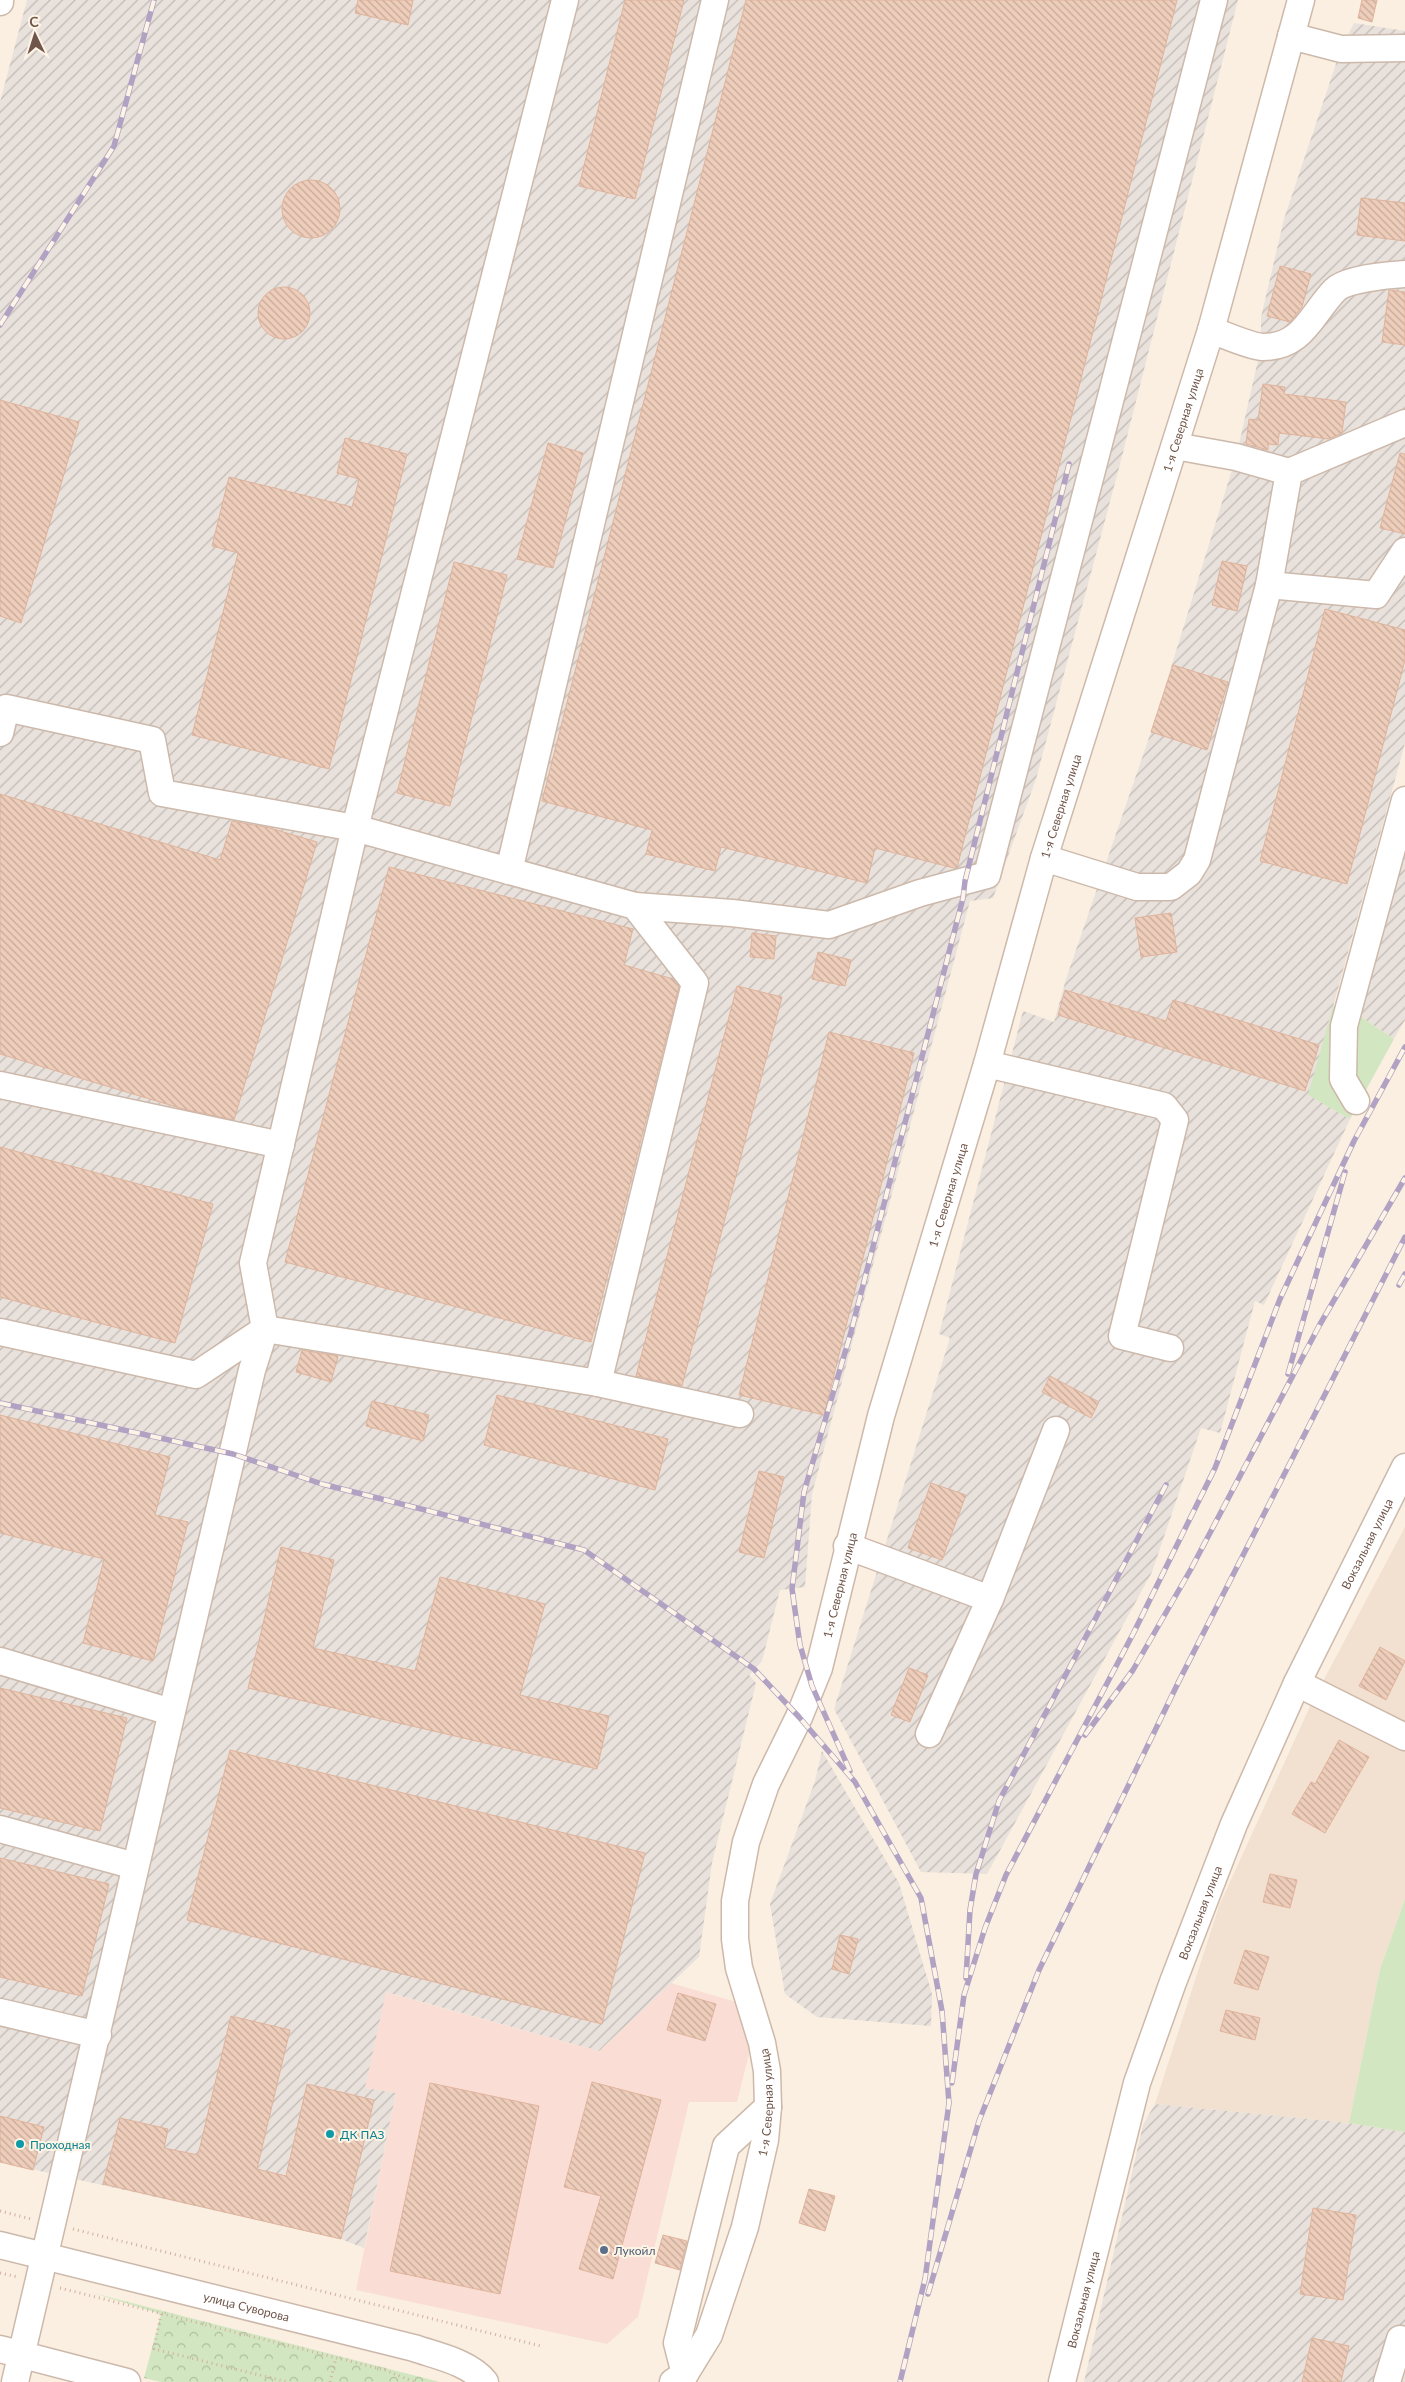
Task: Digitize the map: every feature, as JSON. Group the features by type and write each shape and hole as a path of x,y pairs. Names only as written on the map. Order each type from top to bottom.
{"street":[{"path":"15,2382 10,2352 38,2282 98,2035 135,1866 252,1370 265,1329 254,1263 281,1144 355,828 565,0"},
{"path":"509,871 716,0"},
{"path":"0,733 6,708 152,740 162,793 355,828 634,906 732,913 829,925 920,893 988,875 1214,0"},
{"name":"1-я Северная улица","path":"679,2378 709,2335 745,2227 765,2140 768,2107 767,2072 762,2043 739,1968 735,1939 735,1901 746,1842 763,1792 812,1686 834,1608 847,1546 881,1416 987,1064 1044,858 1211,330 1301,0"},
{"path":"1291,36 1341,48 1405,48"},
{"path":"1211,330 1261,347 1283,344 1308,327 1336,289 1380,275 1405,274"},
{"path":"1175,446 1236,457 1289,472 1405,423"},
{"path":"1044,858 1137,887 1171,887 1189,873 1197,860 1207,825 1269,585 1289,472"},
{"path":"1269,585 1376,595 1405,551"},
{"path":"1356,1101 1343,1080 1344,1026 1405,800"},
{"path":"598,1383 695,983 634,906"},
{"path":"987,1064 1164,1106 1175,1120 1122,1336 1170,1348"},
{"path":"0,1085 281,1144"},
{"path":"0,1332 196,1375 265,1329 598,1383 740,1414"},
{"path":"929,1734 990,1599 1056,1430"},
{"name":"Вокзальная улица","path":"1062,2382 1137,2083 1173,1982 1234,1824 1297,1683 1405,1467"},
{"path":"847,1546 990,1599"},
{"path":"0,1661 171,1712"},
{"path":"1297,1683 1405,1737"},
{"path":"0,1829 135,1866"},
{"path":"0,2012 98,2035"},
{"path":"679,2378 677,2343 726,2146 768,2107"},
{"name":"улица Суворова","path":"0,2245 414,2348 452,2360 480,2376 485,2382"},
{"path":"1387,2382 1400,2339 1405,2340"},
{"path":"10,2352 126,2382"}],"path":[{"path":"0,2211 541,2346"},
{"path":"38,2282 384,2370 414,2382"},
{"path":"161,2314 154,2349 288,2382"},
{"path":"330,2382 336,2358"}],"shaded area":[{"path":"27,0 1238,0 1120,464 1036,779 993,898 970,901 812,1494 805,1587 780,1590 762,1661 749,1675 756,1683 712,1863 699,1957 599,2051 386,1992 365,2088 396,2093 364,2248 341,2239 0,2162 0,102"},
{"path":"1354,23 1405,31 1405,743 1309,1095 1350,1119 1264,1305 1255,1301 1220,1433 1201,1428 1152,1572 987,1874 921,1872 834,1709 950,1338 939,1334 1023,1011 1054,1022 1066,979 1151,732 1236,457 1261,347 1261,317 1284,219 1341,49"},
{"path":"1405,839 1405,1020 1394,1039 1358,1015"},
{"path":"1405,1527 1405,1899 1380,1969 1349,2123 1155,2104 1219,1906 1312,1702"},
{"path":"822,1751 899,1883 932,1994 931,2026 817,2017 785,1994 770,1904 815,1781"},
{"path":"671,1983 743,2004 750,2050 737,2102 689,2102 638,2317 607,2344 356,2290 396,2093 365,2088 385,1992 599,2051"},
{"path":"1155,2104 1349,2123 1405,2132 1405,2382 1084,2382 1143,2125"}],"green space":[{"path":"1333,1006 1358,1015 1394,1039 1350,1119 1308,1095"},
{"path":"1405,1899 1405,2132 1349,2123 1380,1969"},
{"path":"93,2293 440,2382 161,2382 144,2378 161,2314"}],"building":[{"path":"358,0 413,0 408,25 355,13"},
{"path":"625,0 684,0 635,199 579,186"},
{"path":"746,0 1177,0 957,868 875,848 867,883 721,847 715,871 646,854 652,830 542,801"},
{"path":"1362,0 1377,0 1372,22 1358,18"},
{"path":"305,180 317,180 332,188 340,203 340,215 332,230 317,238 305,238 290,230 282,215 282,203 290,188"},
{"path":"1361,198 1405,203 1405,241 1357,235"},
{"path":"1280,266 1311,274 1302,307 1290,322 1267,316"},
{"path":"279,287 289,287 299,291 306,298 310,313 306,328 299,335 289,339 279,339 269,335 262,328 258,318 258,308 262,298 269,291"},
{"path":"1389,290 1405,292 1405,345 1382,342"},
{"path":"1263,384 1285,387 1284,394 1346,402 1342,433 1329,439 1279,433 1278,445 1268,444 1268,450 1246,444 1249,419 1258,420"},
{"path":"0,400 79,422 21,623 0,616"},
{"path":"345,438 407,454 329,769 192,735 238,553 212,546 229,477 352,507 359,479 337,473"},
{"path":"548,443 583,453 553,568 517,559"},
{"path":"1400,453 1405,454 1405,534 1380,528"},
{"path":"1222,561 1247,566 1237,611 1212,605"},
{"path":"454,562 507,575 450,806 397,793"},
{"path":"1325,609 1405,630 1405,660 1347,884 1260,861"},
{"path":"1173,665 1228,682 1207,750 1151,732"},
{"path":"0,794 220,860 232,821 270,828 317,842 234,1120 183,1109 0,1054"},
{"path":"389,867 633,929 624,965 673,979 679,986 591,1342 285,1262"},
{"path":"1171,913 1177,952 1141,957 1135,918"},
{"path":"752,933 776,936 774,959 750,957"},
{"path":"818,952 851,960 845,986 812,979"},
{"path":"737,986 782,997 682,1386 636,1376"},
{"path":"1065,990 1166,1021 1173,1000 1319,1045 1305,1091 1058,1015"},
{"path":"829,1032 914,1053 824,1415 739,1395"},
{"path":"0,1147 213,1204 175,1343 0,1297"},
{"path":"302,1350 338,1356 331,1382 296,1372"},
{"path":"1050,1376 1099,1402 1091,1418 1042,1392"},
{"path":"497,1395 668,1439 655,1490 484,1445"},
{"path":"372,1401 429,1415 423,1441 366,1426"},
{"path":"0,1415 170,1457 155,1515 188,1522 153,1661 83,1643 104,1559 0,1533"},
{"path":"759,1471 784,1477 764,1558 739,1552"},
{"path":"931,1483 966,1495 942,1560 908,1548"},
{"path":"281,1547 334,1560 313,1648 415,1671 440,1577 545,1604 520,1695 609,1716 597,1769 248,1688"},
{"path":"1380,1647 1405,1661 1386,1700 1359,1686"},
{"path":"909,1668 928,1675 910,1722 891,1715"},
{"path":"0,1688 127,1718 100,1831 0,1808"},
{"path":"1339,1740 1369,1757 1325,1833 1292,1814 1311,1782 1315,1784"},
{"path":"230,1750 645,1853 602,2024 187,1920"},
{"path":"0,1858 109,1884 82,1996 0,1977"},
{"path":"1270,1874 1297,1880 1290,1908 1263,1902"},
{"path":"840,1935 858,1939 849,1974 832,1969"},
{"path":"1245,1950 1269,1957 1258,1990 1234,1983"},
{"path":"678,1993 716,2004 705,2041 667,2030"},
{"path":"1226,2010 1260,2018 1255,2040 1220,2031"},
{"path":"231,2016 290,2030 257,2169 286,2176 307,2084 374,2100 341,2239 103,2184 120,2118 168,2129 164,2148 198,2155"},
{"path":"592,2082 661,2100 613,2279 579,2269 601,2196 564,2187"},
{"path":"430,2083 539,2106 500,2294 390,2271"},
{"name":"Проходная","path":"0,2116 44,2127 33,2170 0,2162"},
{"path":"809,2189 835,2196 825,2231 799,2223"},
{"path":"1313,2208 1356,2215 1343,2300 1300,2294"},
{"path":"663,2235 687,2241 680,2270 655,2263"},
{"path":"1312,2338 1349,2346 1341,2382 1302,2382"}],"railway":[{"path":"0,325 114,146 154,0"},
{"path":"850,1771 812,1686 800,1645 792,1589 804,1492 851,1332 963,898 965,881 1069,464"},
{"path":"952,2083 964,1995 985,1928 1006,1875 1133,1634 1215,1468 1280,1299 1354,1141 1405,1047"},
{"path":"1288,1374 1345,1172"},
{"path":"1085,1735 1133,1670 1191,1569 1319,1326 1405,1178"},
{"path":"928,2294 979,2121 1039,1970 1179,1681 1405,1237"},
{"path":"1399,1285 1405,1274"},
{"path":"0,1403 233,1454 322,1484 584,1550 754,1669 799,1717 855,1782 921,1898 942,2011 949,2103 925,2279 900,2382"},
{"path":"966,1978 970,1910 976,1874 999,1801 1166,1485"}],"place":[{"name":"ДК ПАЗ","path":"330,2134"},
{"name":"Проходная","path":"20,2144"},
{"name":"Лукойл","path":"604,2250"}]}
